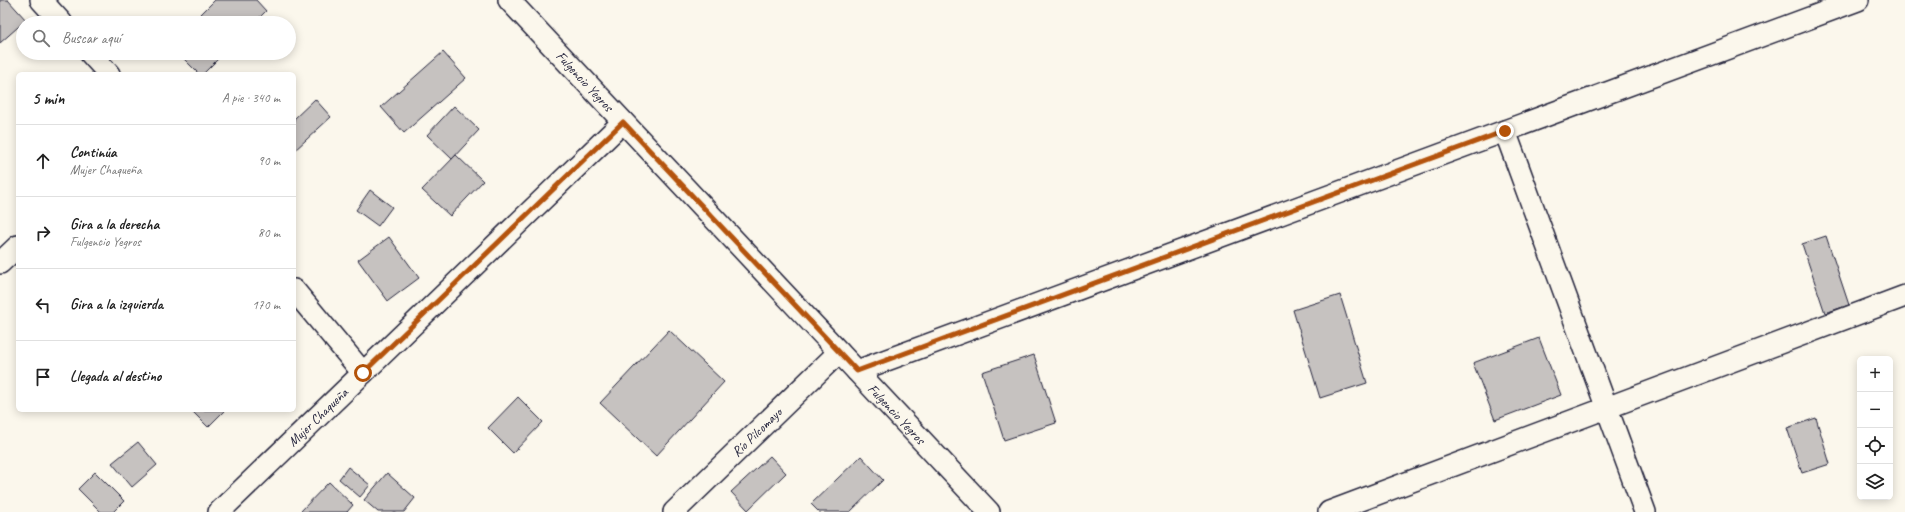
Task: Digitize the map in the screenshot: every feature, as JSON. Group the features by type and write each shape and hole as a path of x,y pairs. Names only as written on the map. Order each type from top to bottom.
{"street":[{"path":"41,0 56,16"},
{"name":"Fulgencio Yegros","path":"509,0 989,512"},
{"path":"857,371 1858,0"},
{"path":"96,60 107,72"},
{"name":"Mujer Chaqueña","path":"219,512 623,122"},
{"path":"1505,131 1645,512"},
{"path":"0,263 16,248"},
{"path":"296,292 363,373"},
{"path":"1329,512 1905,296"},
{"name":"Río Pilcomayo","path":"674,512 839,352"}],"building":[{"path":"0,0 8,0 22,16 16,16 16,29 0,43"},
{"path":"215,0 256,0 266,11 261,16 199,16"},
{"path":"443,52 466,78 404,133 381,107"},
{"path":"185,60 217,60 205,72 197,72"},
{"path":"315,99 331,117 296,149 296,117"},
{"path":"454,106 479,130 452,159 427,135"},
{"path":"456,155 483,181 450,216 422,190"},
{"path":"370,190 392,207 378,226 356,210"},
{"path":"1826,236 1849,305 1825,313 1802,244"},
{"path":"389,237 419,278 388,301 358,260"},
{"path":"1340,295 1367,383 1320,398 1293,310"},
{"path":"669,330 724,382 656,456 600,403"},
{"path":"1539,338 1561,395 1495,420 1473,363"},
{"path":"1034,355 1056,423 1004,440 982,372"},
{"path":"518,397 543,422 513,453 488,428"},
{"path":"193,412 223,412 208,427"},
{"path":"1816,418 1830,464 1802,473 1787,428"},
{"path":"138,442 157,465 132,487 112,463"},
{"path":"770,456 786,473 748,510 731,492"},
{"path":"861,456 883,480 850,512 819,512 811,504"},
{"path":"348,467 370,485 360,497 339,479"},
{"path":"95,472 124,501 113,512 101,512 78,489"},
{"path":"387,473 415,498 404,512 378,512 364,500"},
{"path":"329,482 353,505 347,512 300,512"}],"route":[{"path":"363,373 623,122 857,371 1505,131"}]}
